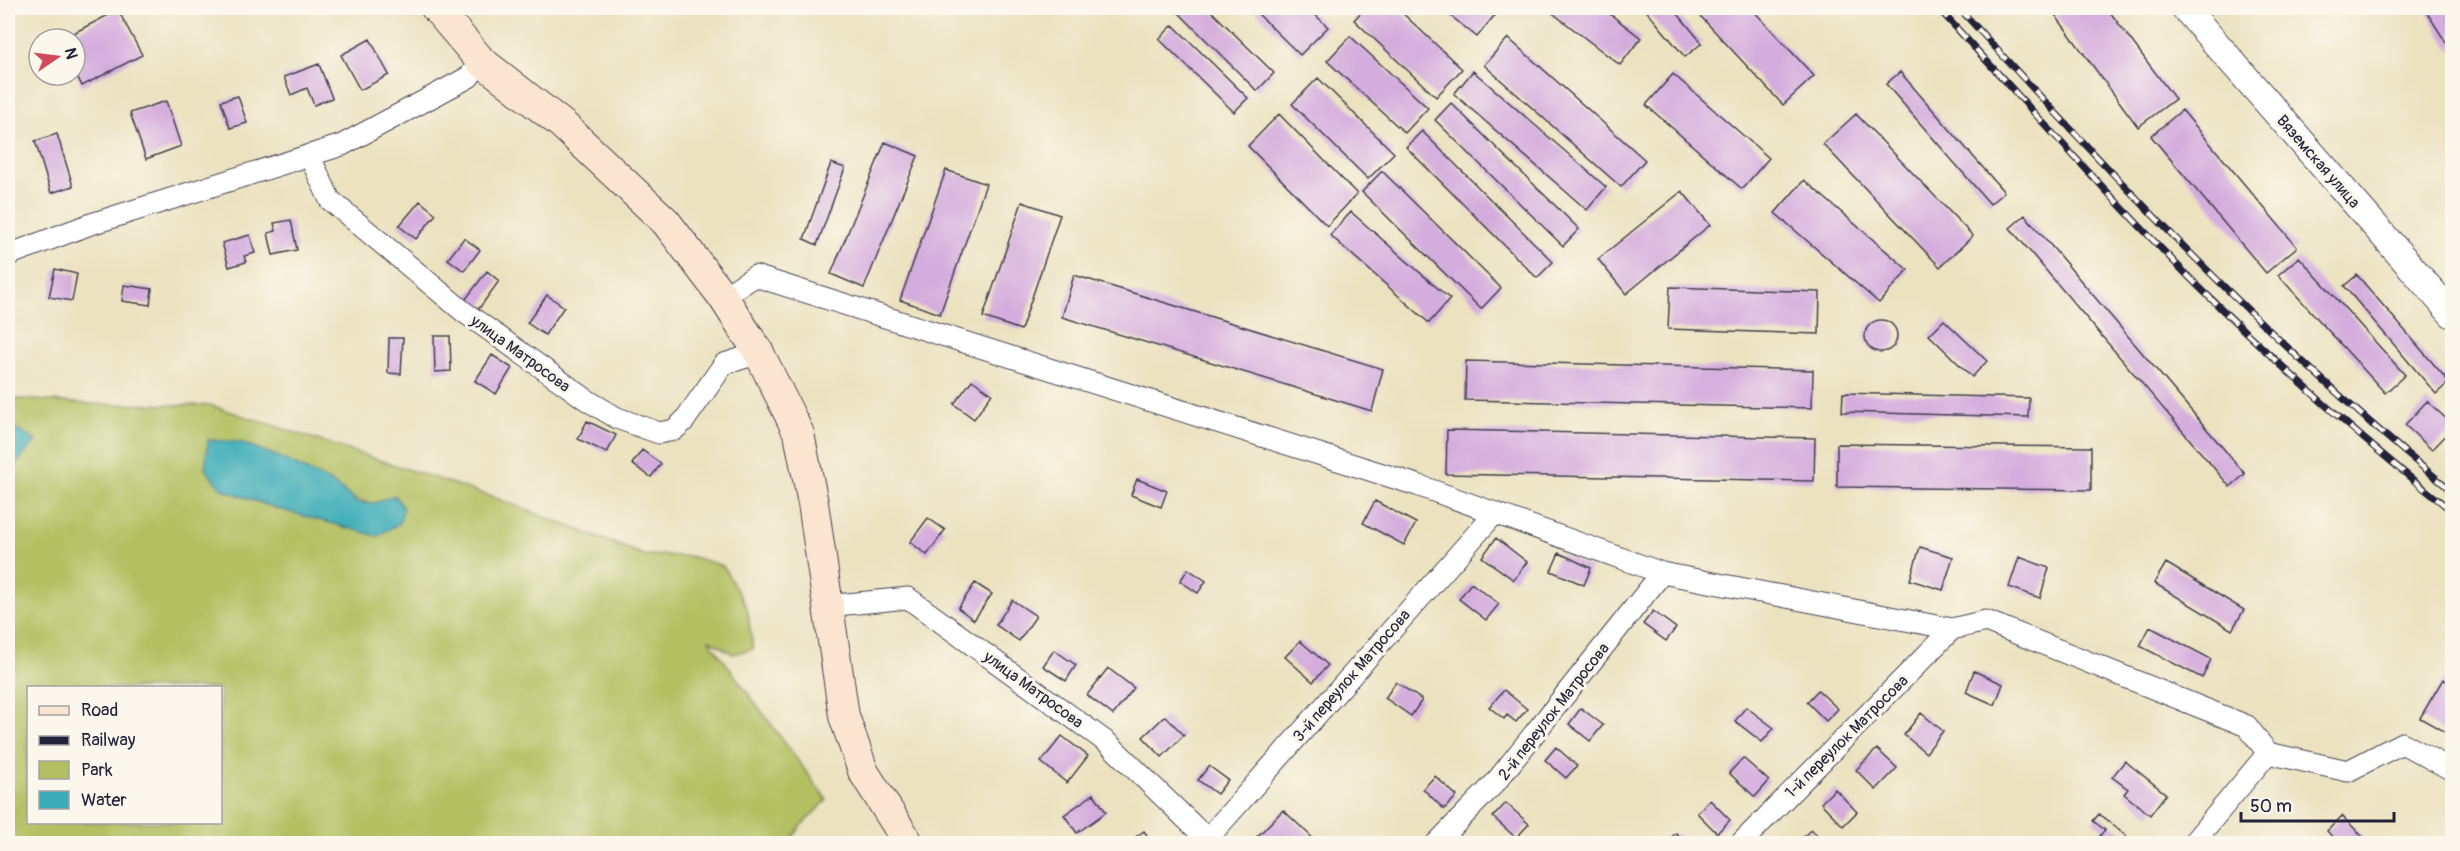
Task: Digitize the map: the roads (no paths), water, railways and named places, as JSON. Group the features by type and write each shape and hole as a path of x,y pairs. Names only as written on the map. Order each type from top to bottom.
{"main road":[{"path":"436,8 481,61 563,125 666,222 723,297 759,353 799,434 813,503 844,716 863,771 909,843"}],"street":[{"name":"Вяземская улица","path":"2185,8 2452,314"},
{"path":"8,255 88,225 342,145 469,77 481,61"},
{"name":"улица Матросова","path":"309,155 330,200 464,312 587,400 617,418 659,433 674,430 684,421 724,364 759,353"},
{"path":"723,297 755,276 1418,485 1662,573 1952,629 1986,621 2247,726 2268,753 2348,771 2402,743 2452,770"},
{"name":"3-й переулок Матросова","path":"1210,841 1495,513"},
{"name":"2-й переулок Матросова","path":"1436,843 1496,783 1662,573"},
{"name":"улица Матросова","path":"827,606 908,598 1109,744 1210,841"},
{"name":"1-й переулок Матросова","path":"1740,843 1952,629"},
{"path":"2192,843 2268,753"}],"water":[{"path":"8,427 19,430 36,441 8,473"},
{"path":"208,440 240,442 277,456 331,482 358,503 375,503 395,495 403,508 400,523 377,536 275,508 222,489 205,469"}],"railway":[{"path":"1938,8 2099,183 2198,286 2322,402 2452,511"},
{"path":"1959,8 2076,135 2196,259 2321,378 2385,436 2452,491"}]}
